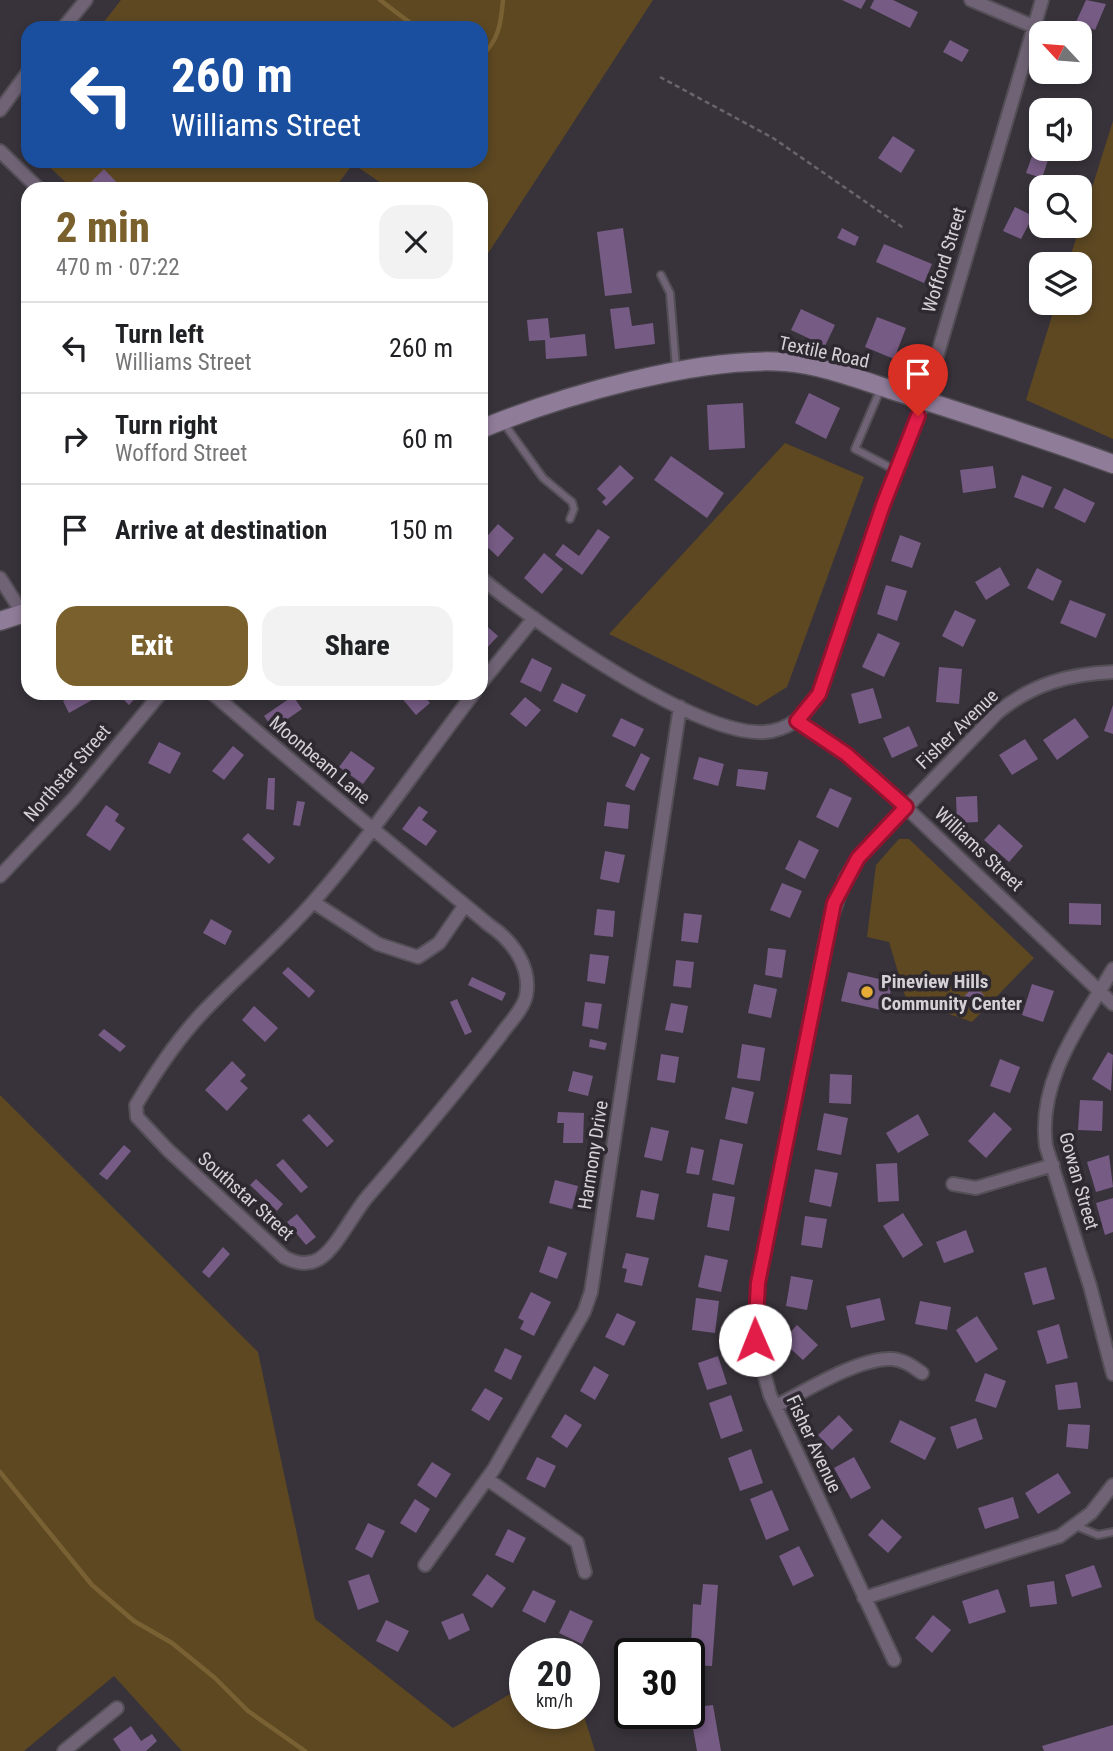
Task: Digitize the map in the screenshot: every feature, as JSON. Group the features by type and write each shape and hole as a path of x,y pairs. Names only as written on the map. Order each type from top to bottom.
{"street":[{"path":"69,21 86,0"},
{"path":"971,0 1029,24"},
{"name":"Wofford Street","path":"1037,21 1042,0"},
{"name":"Wofford Street","path":"797,721 819,694 923,400 1029,47"},
{"path":"0,110 21,82"},
{"path":"0,150 32,182"},
{"name":"Textile Road","path":"488,426 575,396 676,373 726,365 789,362 882,387 1113,464"},
{"path":"0,578 21,606"},
{"path":"488,583 534,618 621,676 680,707 752,732 782,729 797,721"},
{"path":"0,621 21,615"},
{"path":"488,674 534,618"},
{"name":"Fisher Avenue","path":"894,1660 776,1406 761,1368 754,1312 828,928 845,879 858,858 997,713 1021,695 1060,678 1113,671"},
{"name":"Northstar Street","path":"0,876 74,798 154,700"},
{"name":"Moonbeam Lane","path":"220,700 372,828"},
{"name":"Southstar Street","path":"372,828 513,947 524,968 527,984 524,1004 425,1130 356,1210 326,1254 311,1262 301,1263 284,1257 225,1204 168,1150 137,1117 135,1111 158,1069 180,1039 313,902 469,700"},
{"name":"Harmony Drive","path":"425,1565 487,1479 584,1312 591,1292 680,707"},
{"name":"Williams Street","path":"797,721 846,754 906,807 1113,1003"},
{"path":"313,902 378,944 418,957 428,954 439,943 465,905"},
{"name":"Gowan Street","path":"1113,969 1057,1067 1049,1088 1043,1127 1113,1374"},
{"path":"953,1184 976,1188 1053,1165"},
{"path":"776,1406 871,1361 895,1359 907,1362 922,1373"},
{"path":"487,1479 577,1542 585,1572"},
{"path":"864,1598 1037,1544 1076,1526 1091,1513 1113,1485"},
{"path":"64,1751 117,1708"}],"lane":[{"path":"660,275 670,293 676,373"},
{"path":"882,387 855,449 897,471"},
{"path":"502,421 543,478 572,502 574,509 570,519"},
{"path":"1076,1526 1098,1535 1113,1532"}],"path":[{"path":"660,77 773,138 905,229"}],"shaded area":[{"path":"121,0 653,0 488,253 488,182 380,182 359,168 488,168 488,21 104,21"},
{"path":"1113,121 1113,439 1026,400 1052,315 1092,315 1092,252 1072,252 1076,238 1092,238 1092,188"},
{"path":"50,168 350,168 339,182 66,182"},
{"path":"785,443 864,477 787,687 757,706 609,634"},
{"path":"899,839 909,839 1034,958 972,1022 906,999 889,942 867,937 876,865"},
{"path":"0,1095 258,1352 315,1619 453,1728 509,1695 509,1729 588,1729 595,1751 182,1751 114,1676 24,1751 0,1751"}],"building":[{"path":"842,0 866,0 861,9"},
{"path":"874,0 893,0 918,12 910,28 870,8"},
{"path":"1086,0 1106,4 1095,30 1092,29 1092,21 1076,21"},
{"path":"950,40 969,50 962,62 943,52"},
{"path":"893,136 915,150 901,173 878,158"},
{"path":"1030,161 1048,161 1043,175 1026,173"},
{"path":"104,169 116,182 91,182"},
{"path":"1015,207 1029,214 1029,224 1021,239 1003,231"},
{"path":"623,228 632,293 605,296 597,232"},
{"path":"842,228 859,237 855,246 837,238"},
{"path":"884,244 932,264 924,283 876,262"},
{"path":"629,307 632,326 653,323 655,344 615,349 610,309"},
{"path":"801,309 835,325 825,346 791,330"},
{"path":"877,317 906,328 894,359 865,347"},
{"path":"548,318 550,338 585,334 587,356 546,359 545,340 529,341 527,320"},
{"path":"809,393 840,408 826,439 795,423"},
{"path":"743,403 745,448 709,450 707,405"},
{"path":"671,456 724,493 707,518 654,480"},
{"path":"620,465 634,478 606,506 602,502 606,498 597,489"},
{"path":"993,466 996,488 963,493 960,470"},
{"path":"1022,475 1052,487 1043,508 1014,497"},
{"path":"1064,488 1095,503 1085,523 1054,508"},
{"path":"498,524 514,538 498,557 488,548 488,535"},
{"path":"598,529 610,537 582,575 555,555 563,544 579,556"},
{"path":"900,535 921,543 912,568 891,561"},
{"path":"544,553 563,569 542,594 524,578"},
{"path":"1000,567 1010,585 986,600 975,582"},
{"path":"1037,568 1062,581 1053,601 1027,588"},
{"path":"886,585 907,591 897,621 877,614"},
{"path":"1070,600 1106,614 1096,638 1060,623"},
{"path":"955,610 976,620 963,647 942,636"},
{"path":"488,627 498,636 488,647"},
{"path":"878,633 900,643 884,677 862,667"},
{"path":"532,658 552,668 541,692 520,682"},
{"path":"939,667 962,669 959,704 936,702"},
{"path":"562,683 586,695 577,713 553,701"},
{"path":"873,688 882,718 859,724 851,694"},
{"path":"525,697 541,710 526,727 510,714"},
{"path":"65,700 92,700 69,713"},
{"path":"287,700 296,700 302,709 273,729 264,716"},
{"path":"403,700 427,700 430,703 416,715"},
{"path":"1113,705 1113,734 1104,731"},
{"path":"621,718 644,729 635,747 612,736"},
{"path":"1075,718 1089,737 1057,760 1043,740"},
{"path":"909,726 918,746 892,758 883,738"},
{"path":"1025,739 1038,759 1012,775 999,755"},
{"path":"159,742 181,753 170,774 148,763"},
{"path":"233,746 244,755 224,780 212,771"},
{"path":"351,751 375,768 363,784 339,767"},
{"path":"641,753 650,758 634,791 625,786"},
{"path":"699,757 724,764 718,786 693,779"},
{"path":"738,769 768,772 765,790 736,786"},
{"path":"268,778 275,778 274,810 266,809"},
{"path":"830,788 852,798 838,828 816,817"},
{"path":"977,796 978,822 957,823 956,797"},
{"path":"297,801 305,802 300,826 293,825"},
{"path":"607,802 630,805 628,829 604,826"},
{"path":"106,805 119,814 115,821 125,828 110,851 86,835"},
{"path":"419,806 428,812 422,820 437,831 426,846 402,829"},
{"path":"999,824 1023,846 1009,862 984,840"},
{"path":"248,833 275,858 269,864 242,839"},
{"path":"799,840 819,850 805,879 785,869"},
{"path":"605,851 625,855 619,883 600,879"},
{"path":"782,883 802,891 790,918 770,910"},
{"path":"1069,903 1101,904 1101,925 1069,924"},
{"path":"597,909 615,911 613,937 594,935"},
{"path":"684,913 702,915 698,943 681,941"},
{"path":"211,919 232,931 225,945 203,933"},
{"path":"768,948 786,950 782,978 765,975"},
{"path":"590,954 609,956 605,984 587,981"},
{"path":"676,960 694,962 691,988 673,986"},
{"path":"288,967 315,991 309,998 282,973"},
{"name":"Pineview Hills Community Center","path":"848,972 893,982 886,1011 841,1001"},
{"path":"472,977 506,993 502,1001 468,985"},
{"path":"754,984 777,989 771,1018 748,1013"},
{"path":"1032,984 1054,991 1043,1022 1022,1015"},
{"path":"974,986 984,995 971,1009 961,1000"},
{"path":"457,999 472,1032 465,1035 450,1002"},
{"path":"585,1002 602,1004 598,1029 582,1026"},
{"path":"671,1003 688,1006 683,1033 665,1030"},
{"path":"254,1006 278,1028 265,1042 242,1020"},
{"path":"104,1029 126,1046 120,1052 98,1035"},
{"path":"590,1039 607,1043 605,1050 589,1047"},
{"path":"742,1044 765,1048 760,1081 737,1078"},
{"path":"1108,1052 1113,1055 1111,1091 1092,1079"},
{"path":"661,1054 679,1057 675,1083 657,1080"},
{"path":"1000,1059 1020,1067 1010,1093 990,1086"},
{"path":"232,1061 246,1075 240,1081 248,1088 227,1111 205,1090"},
{"path":"573,1071 593,1076 588,1096 568,1091"},
{"path":"830,1074 852,1075 851,1104 829,1103"},
{"path":"732,1087 754,1092 747,1124 725,1119"},
{"path":"1080,1100 1103,1101 1102,1131 1078,1130"},
{"path":"558,1112 584,1113 583,1143 563,1143 564,1123 557,1123"},
{"path":"994,1112 1012,1129 986,1158 968,1141"},
{"path":"824,1113 848,1118 841,1155 817,1150"},
{"path":"309,1114 334,1141 327,1147 302,1120"},
{"path":"918,1114 929,1135 898,1153 886,1133"},
{"path":"651,1127 669,1131 662,1161 644,1157"},
{"path":"720,1139 743,1144 734,1185 712,1180"},
{"path":"124,1145 131,1151 107,1180 99,1174"},
{"path":"691,1147 704,1150 699,1175 686,1173"},
{"path":"1109,1155 1113,1187 1096,1192 1087,1162"},
{"path":"283,1159 308,1187 301,1193 276,1165"},
{"path":"897,1163 899,1201 878,1202 876,1164"},
{"path":"815,1169 838,1173 831,1207 809,1202"},
{"path":"256,1179 283,1204 277,1211 250,1185"},
{"path":"555,1180 578,1186 572,1209 549,1203"},
{"path":"641,1190 659,1194 654,1220 636,1217"},
{"path":"713,1193 735,1197 729,1231 707,1227"},
{"path":"1113,1198 1113,1232 1105,1235 1096,1203"},
{"path":"903,1213 923,1245 903,1258 883,1226"},
{"path":"297,1214 316,1237 306,1245 287,1222"},
{"path":"805,1216 827,1219 822,1248 801,1245"},
{"path":"966,1230 974,1252 944,1263 936,1242"},
{"path":"548,1246 567,1253 557,1279 539,1272"},
{"path":"223,1247 230,1254 209,1278 202,1272"},
{"path":"626,1253 649,1258 642,1286 624,1282 627,1269 622,1268"},
{"path":"705,1255 728,1260 721,1292 698,1287"},
{"path":"1046,1267 1055,1299 1033,1305 1024,1273"},
{"path":"791,1276 813,1280 807,1310 786,1306"},
{"path":"531,1292 551,1302 534,1336 520,1329 524,1321 518,1318"},
{"path":"696,1298 719,1301 715,1333 692,1330"},
{"path":"880,1298 885,1320 851,1328 846,1306"},
{"path":"920,1301 951,1307 947,1330 915,1324"},
{"path":"617,1313 636,1322 624,1346 605,1337"},
{"path":"977,1316 998,1349 976,1363 956,1330"},
{"path":"1059,1324 1068,1358 1047,1364 1037,1331"},
{"path":"797,1325 818,1345 803,1360 782,1341"},
{"path":"505,1348 522,1356 511,1380 494,1371"},
{"path":"718,1356 727,1384 707,1390 698,1363"},
{"path":"594,1366 609,1375 595,1400 580,1391"},
{"path":"985,1373 1006,1381 996,1408 975,1401"},
{"path":"1077,1382 1081,1408 1058,1410 1055,1385"},
{"path":"485,1388 503,1398 489,1421 471,1410"},
{"path":"731,1395 743,1431 721,1439 709,1403"},
{"path":"565,1414 582,1425 567,1448 551,1437"},
{"path":"839,1415 853,1430 832,1450 818,1435"},
{"path":"976,1418 983,1439 957,1449 950,1427"},
{"path":"900,1420 936,1438 925,1460 890,1442"},
{"path":"1068,1424 1090,1425 1088,1449 1066,1447"},
{"path":"751,1449 763,1483 740,1491 728,1458"},
{"path":"537,1457 556,1466 545,1488 526,1479"},
{"path":"854,1457 871,1488 851,1499 834,1468"},
{"path":"432,1462 451,1474 436,1498 417,1485"},
{"path":"1058,1473 1071,1493 1038,1514 1025,1493"},
{"path":"772,1490 789,1530 766,1540 750,1499"},
{"path":"1013,1497 1019,1518 985,1529 978,1508"},
{"path":"415,1499 430,1509 416,1533 400,1523"},
{"path":"882,1519 902,1537 888,1553 868,1535"},
{"path":"368,1523 385,1531 372,1558 355,1549"},
{"path":"508,1529 526,1538 513,1563 495,1555"},
{"path":"799,1546 814,1576 793,1586 779,1556"},
{"path":"1094,1565 1102,1587 1072,1597 1065,1575"},
{"path":"369,1574 379,1602 358,1610 348,1581"},
{"path":"487,1574 506,1588 492,1608 472,1595"},
{"path":"1054,1581 1057,1604 1030,1607 1027,1585"},
{"path":"703,1584 718,1585 712,1666 705,1666 705,1638 691,1638 693,1604 701,1605"},
{"path":"998,1589 1006,1612 969,1624 962,1601"},
{"path":"533,1590 556,1601 545,1623 522,1611"},
{"path":"570,1610 593,1621 585,1638 569,1638 559,1633"},
{"path":"463,1613 470,1630 449,1640 441,1622"},
{"path":"933,1615 951,1630 932,1653 915,1638"},
{"path":"386,1620 409,1631 398,1652 376,1641"},
{"path":"713,1705 721,1751 697,1751 693,1729 705,1729 705,1706"},
{"path":"1113,1725 1113,1751 1044,1751 1042,1746"},
{"path":"131,1726 141,1741 152,1734 157,1741 146,1751 121,1751 113,1739"}],"waterway":[{"path":"380,0 408,21"},
{"path":"488,49 500,23 503,0"},
{"path":"0,1472 92,1585 134,1621 172,1643 215,1678 248,1711 305,1751"}],"place":[{"name":"Pineview Hills Community Center","path":"867,992"}],"route":[{"path":"755,1340 754,1312 758,1283 834,903 858,858 906,807 846,754 797,721 819,694 883,505 918,416"}]}
